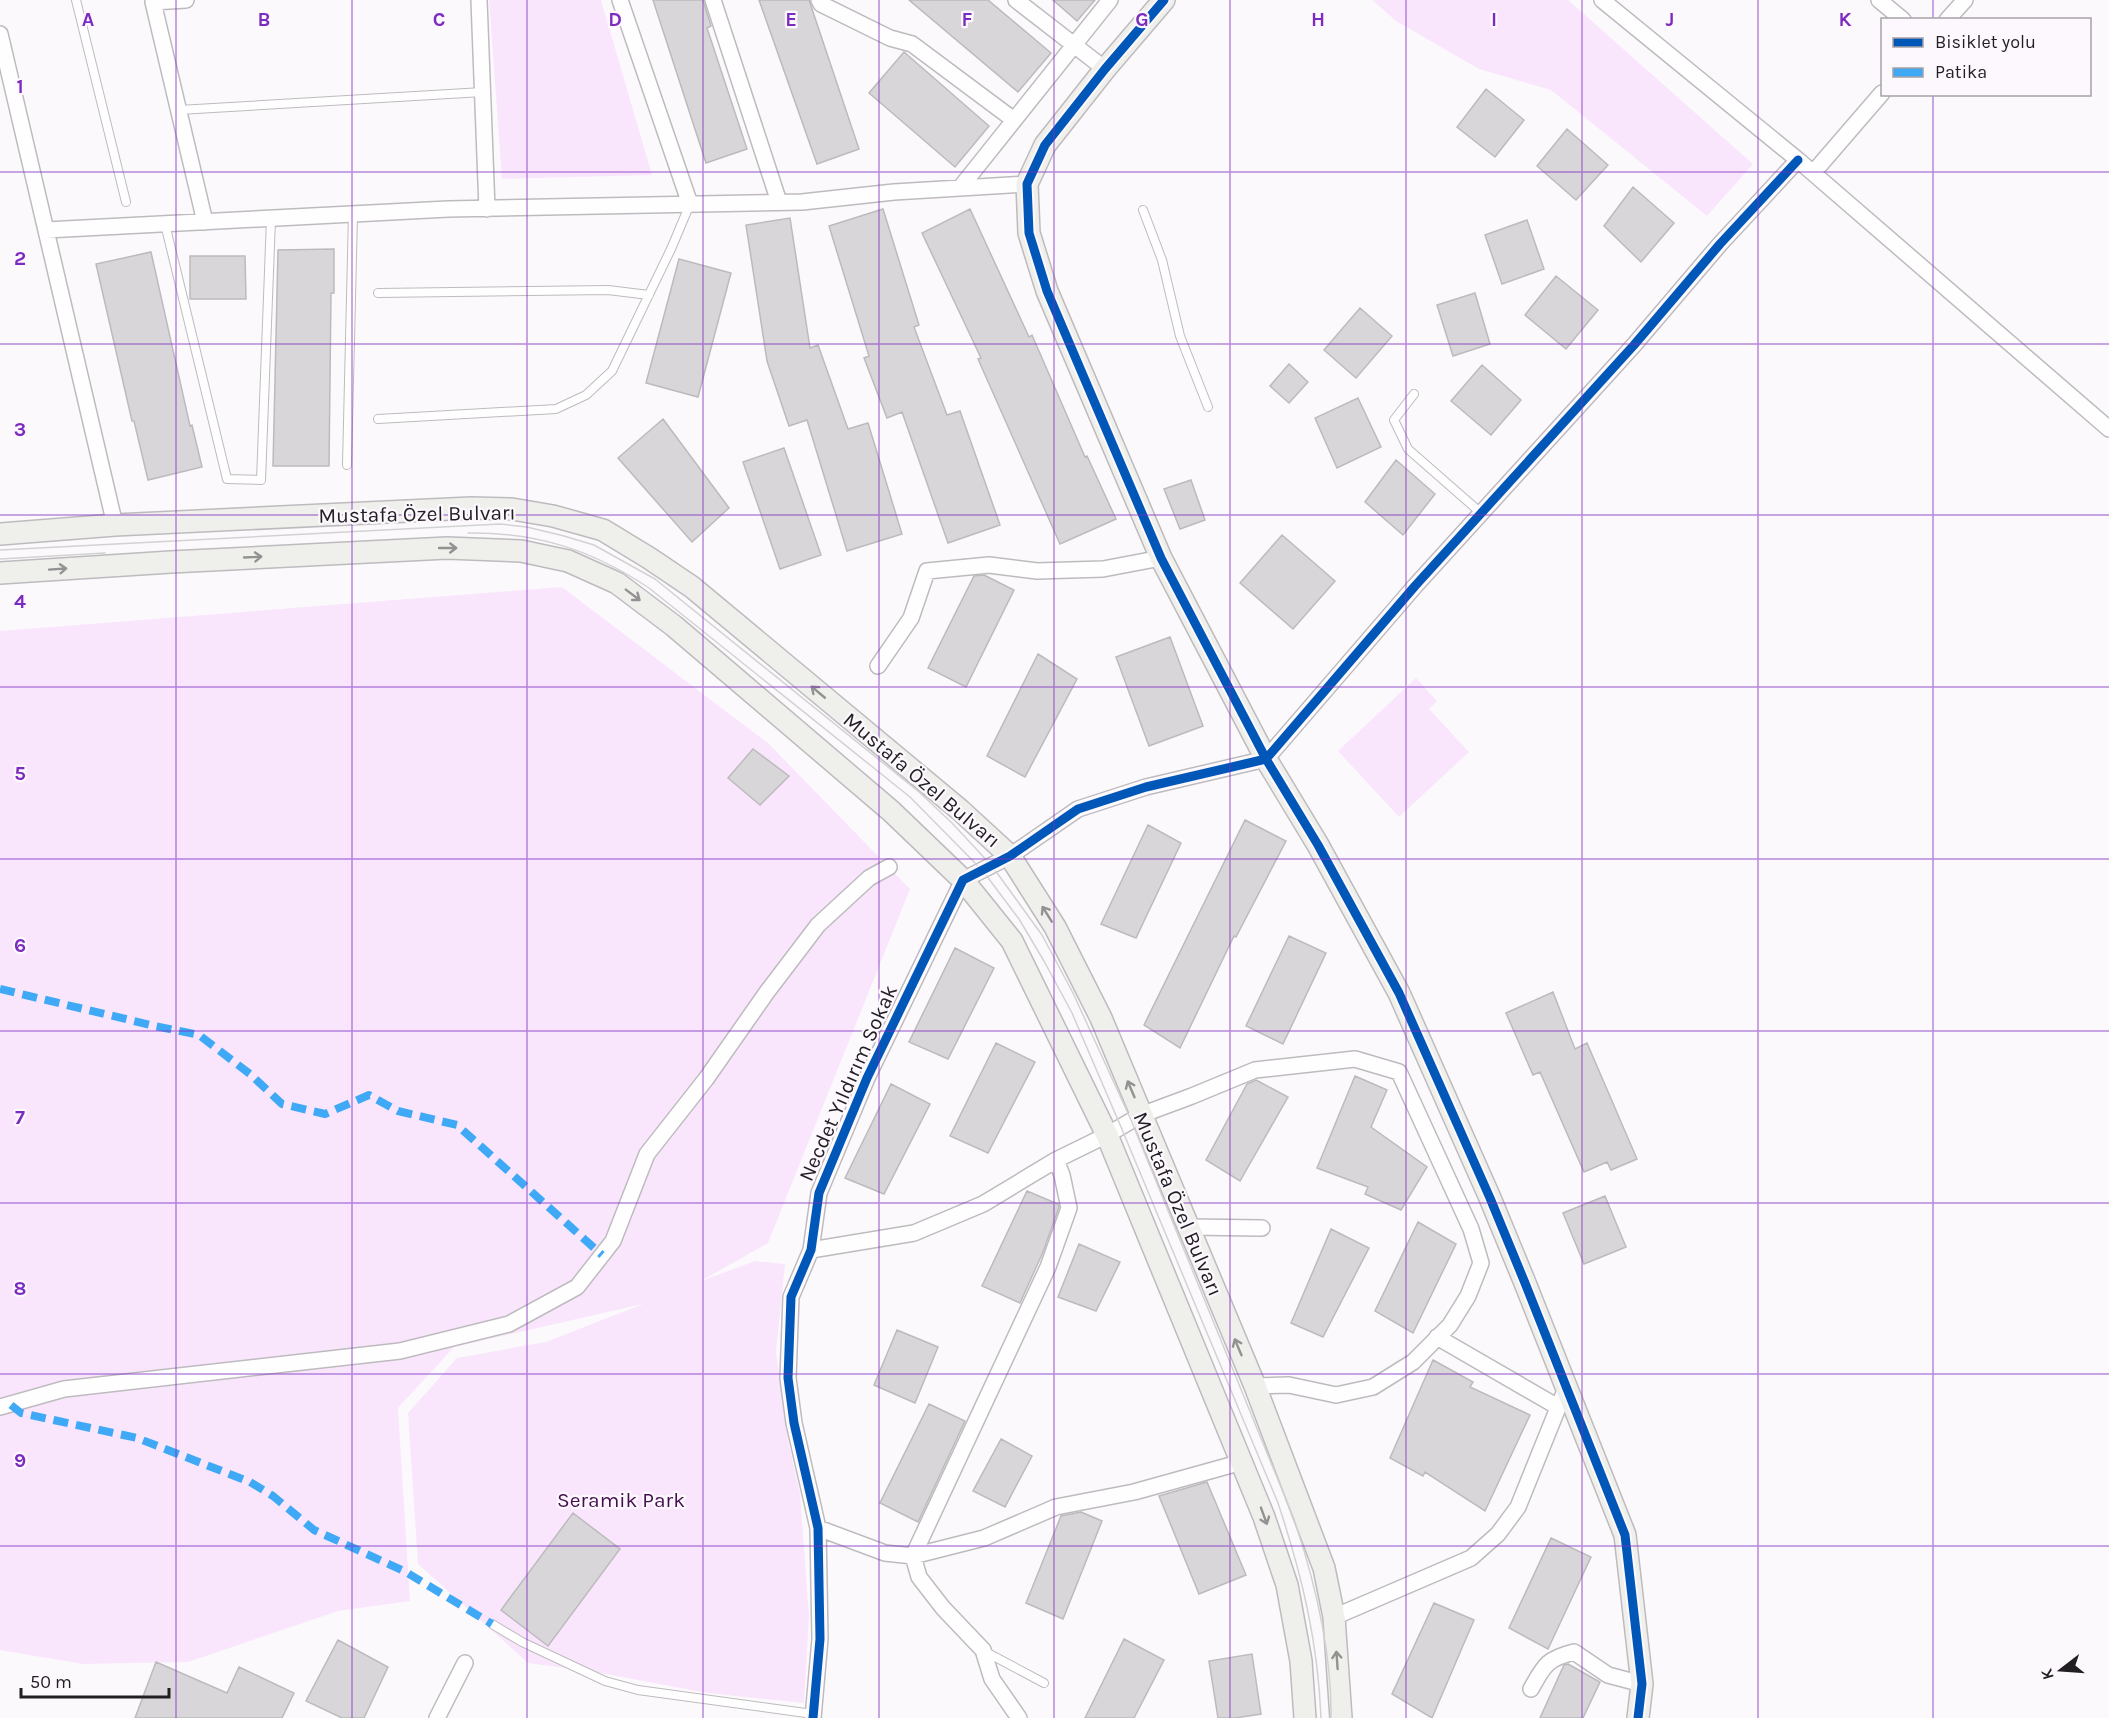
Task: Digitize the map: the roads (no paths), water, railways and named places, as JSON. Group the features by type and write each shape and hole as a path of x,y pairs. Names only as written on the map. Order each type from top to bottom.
{"main road":[{"path":"1164,0 1105,69 1045,145 1027,184 1029,233 1047,291 1161,558 1266,759 1318,845 1399,993 1490,1198 1562,1397 1625,1535 1642,1683 1638,1718"},
{"name":"Mustafa Özel Bulvarı","path":"0,534 115,525 471,508 512,509 543,514 603,530 692,586 960,810 1010,856 1055,927 1101,1018 1255,1386 1324,1568 1334,1617 1341,1718"},
{"name":"Mustafa Özel Bulvarı","path":"0,573 447,548 521,551 568,561 617,583 674,626 891,811 963,880 1012,941 1107,1135 1264,1517 1287,1585 1301,1661 1305,1718"}],"street":[{"path":"186,0 153,1 205,222"},
{"path":"479,0 487,209"},
{"path":"620,0 690,204"},
{"path":"713,0 778,202"},
{"path":"819,0 821,4 890,38 912,44 1014,120"},
{"path":"1016,0 1105,69"},
{"path":"960,188 1110,0"},
{"path":"1602,0 1814,173 2109,429"},
{"path":"1879,0 1901,18"},
{"path":"1949,18 1965,0"},
{"path":"0,34 115,525"},
{"path":"1814,173 1881,94"},
{"path":"963,880 1010,856 1078,809 1146,787 1266,759 1481,513 1634,345 1720,244 1798,160"},
{"path":"46,230 487,209 802,202 894,192 1027,184"},
{"path":"878,666 911,618 927,571 989,565 1037,571 1103,569 1161,558"},
{"path":"0,1407 64,1389 400,1351 509,1324 577,1287 613,1241 647,1154 706,1079 767,992 818,925 869,878 889,867"},
{"name":"Necdet Yıldırım Sokak","path":"813,1716 820,1639 818,1528 794,1424 788,1378 790,1297 811,1250 819,1193 867,1078 963,880"},
{"path":"811,1250 914,1233 983,1204 1056,1160 1107,1135 1141,1114 1255,1070 1355,1059 1399,1072 1471,1228 1481,1263 1468,1296 1450,1324 1413,1362 1373,1388 1336,1395 1289,1385 1255,1386"},
{"path":"1019,1718 992,1679 983,1650 943,1608 920,1577 913,1556 1048,1267 1069,1208 1062,1175 1056,1160"},
{"path":"1188,1227 1262,1228"},
{"path":"1334,1617 1471,1558 1498,1534 1518,1507 1562,1397 1437,1337"},
{"path":"818,1528 885,1553 913,1556 984,1538 1056,1507 1134,1492 1242,1462"},
{"path":"1531,1689 1545,1664 1560,1655 1574,1652 1608,1675 1642,1683"},
{"path":"437,1718 465,1663"}],"lane":[{"path":"76,0 126,202"},
{"path":"179,110 483,92"},
{"path":"378,419 556,409 596,388 612,371 690,204"},
{"path":"1143,210 1162,260 1180,336 1208,407"},
{"path":"347,465 353,214"},
{"path":"165,224 227,479 261,480 271,219"},
{"path":"378,293 608,290 649,295"},
{"path":"1414,394 1394,420 1408,449 1481,513"},
{"path":"492,1624 522,1642 605,1681 638,1690 813,1716"},
{"path":"983,1650 1044,1683"}],"tram line":[{"path":"0,550 500,524 527,527 564,536 594,545 655,579 919,792 992,866 1042,935 1073,993 1131,1120 1294,1519 1321,1617 1329,1668 1331,1718"},
{"path":"468,533 517,536 563,546 606,563 649,588 910,797 983,871 1019,919 1072,1013 1278,1503 1307,1609 1316,1662 1321,1718"},
{"path":"0,559 105,553"}],"park label":[{"name":"Seramik Park","path":"621,1500"}]}
